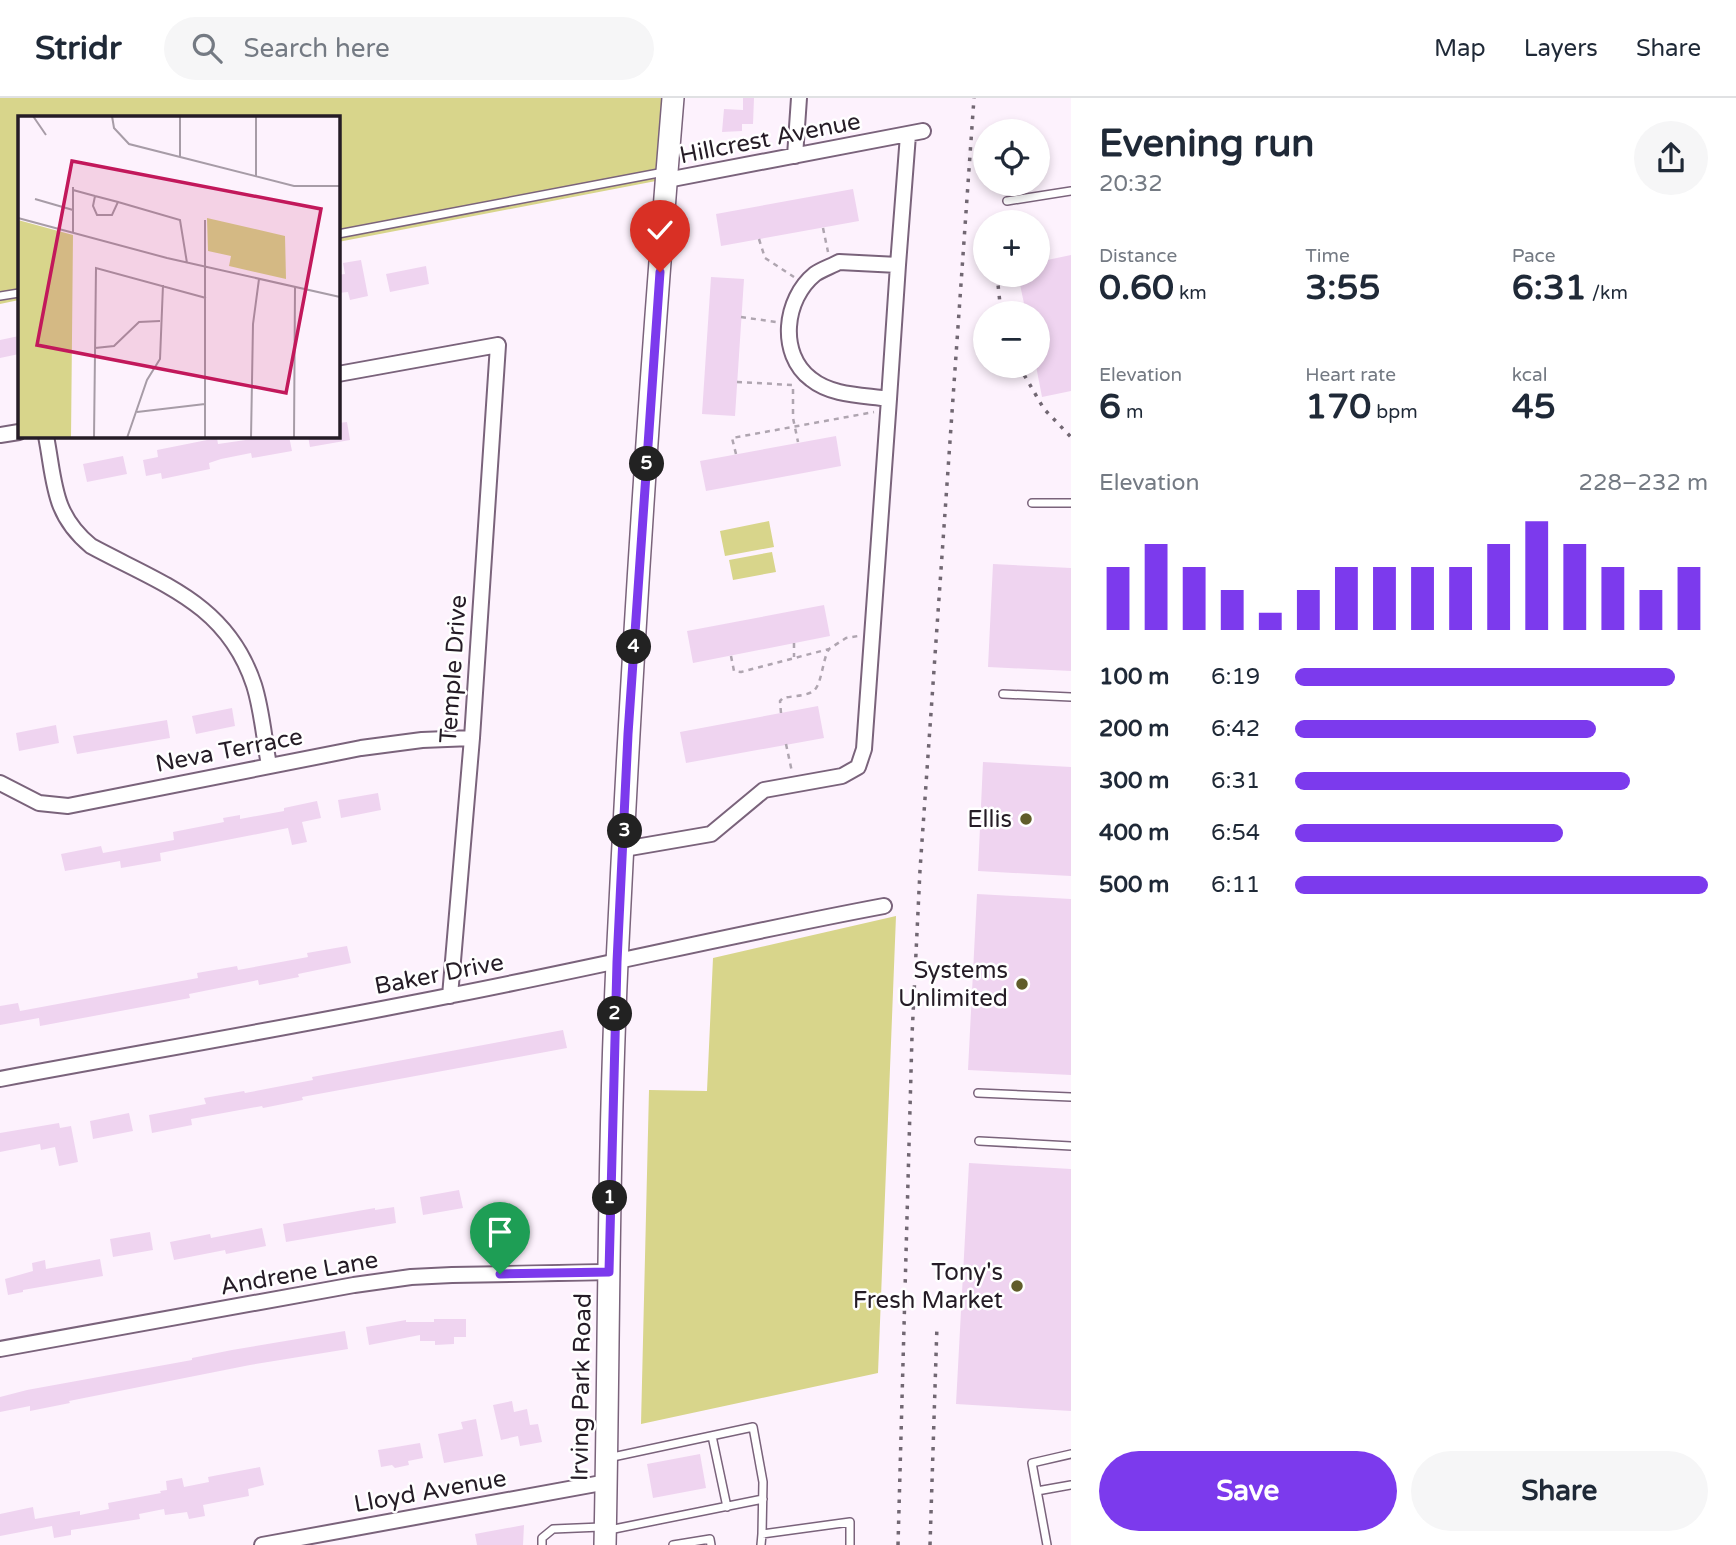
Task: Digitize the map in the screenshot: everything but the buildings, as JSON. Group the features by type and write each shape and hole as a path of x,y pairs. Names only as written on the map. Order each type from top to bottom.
{"main road":[{"name":"Irving Park Road","path":"605,1534 617,962 628,734 673,98"}],"street":[{"path":"795,156 799,98"},
{"name":"Hillcrest Avenue","path":"667,176 795,156 915,133 898,265"},
{"path":"624,849 711,834 764,790 851,773 862,759 872,637 898,265 839,262 815,274 796,296 788,323 793,357 810,379 835,392 888,406"},
{"name":"Temple Drive","path":"340,374 498,345 472,738 450,996"},
{"path":"0,435 18,432"},
{"path":"46,438 59,506 76,534 91,546 200,605 228,633 255,689 269,765"},
{"name":"Neva Terrace","path":"0,783 39,803 68,806 387,744 472,738"},
{"name":"Baker Drive","path":"0,1079 450,996 762,929 884,906"},
{"name":"Andrene Lane","path":"0,1349 411,1277 609,1272"},
{"name":"Lloyd Avenue","path":"262,1545 607,1482"}],"lane":[{"path":"340,234 667,176"},
{"path":"1007,201 1071,191"},
{"path":"0,296 18,293"},
{"path":"1032,503 1071,503"},
{"path":"1003,694 1071,697"},
{"path":"978,1093 1071,1097"},
{"path":"979,1141 1071,1146"},
{"path":"607,1459 753,1427 763,1482 761,1545"},
{"path":"712,1436 727,1507"},
{"path":"1048,1545 1032,1463 1071,1454"},
{"path":"1037,1491 1071,1485"},
{"path":"542,1545 542,1538 553,1529 605,1534 763,1499"},
{"path":"762,1534 850,1522 850,1545"},
{"path":"673,1545 710,1539 711,1545"}],"path":[{"path":"823,228 826,248 834,265"},
{"path":"759,240 765,258 806,285"},
{"path":"741,317 788,323"},
{"path":"737,382 793,385 798,442"},
{"path":"736,454 733,438 871,412 888,406"},
{"path":"731,656 734,671 741,672 829,649 853,636 872,637"},
{"path":"794,643 794,657"},
{"path":"781,713 780,701 783,698 812,692 818,687 824,657 829,649"},
{"path":"786,744 794,785"}],"shaded area":[{"path":"0,98 662,98 656,181 340,242 340,116 18,116 18,300 0,304"},
{"path":"769,521 774,547 725,556 720,531"},
{"path":"772,552 776,572 733,580 729,560"},
{"path":"896,916 878,1373 641,1424 649,1090 707,1091 713,958"}],"railway":[{"path":"898,1545 912,1036 920,870 974,98"},
{"path":"998,287 1000,301"},
{"path":"1026,378 1044,409 1071,437"},
{"path":"930,1545 937,1325"}],"place":[{"name":"Ellis","path":"1026,819"},
{"name":"Systems Unlimited","path":"1022,984"},
{"name":"Tony's Fresh Market","path":"1017,1286"}],"route":[{"path":"500,1274 609,1272 612,1097 628,734 660,272"}]}
